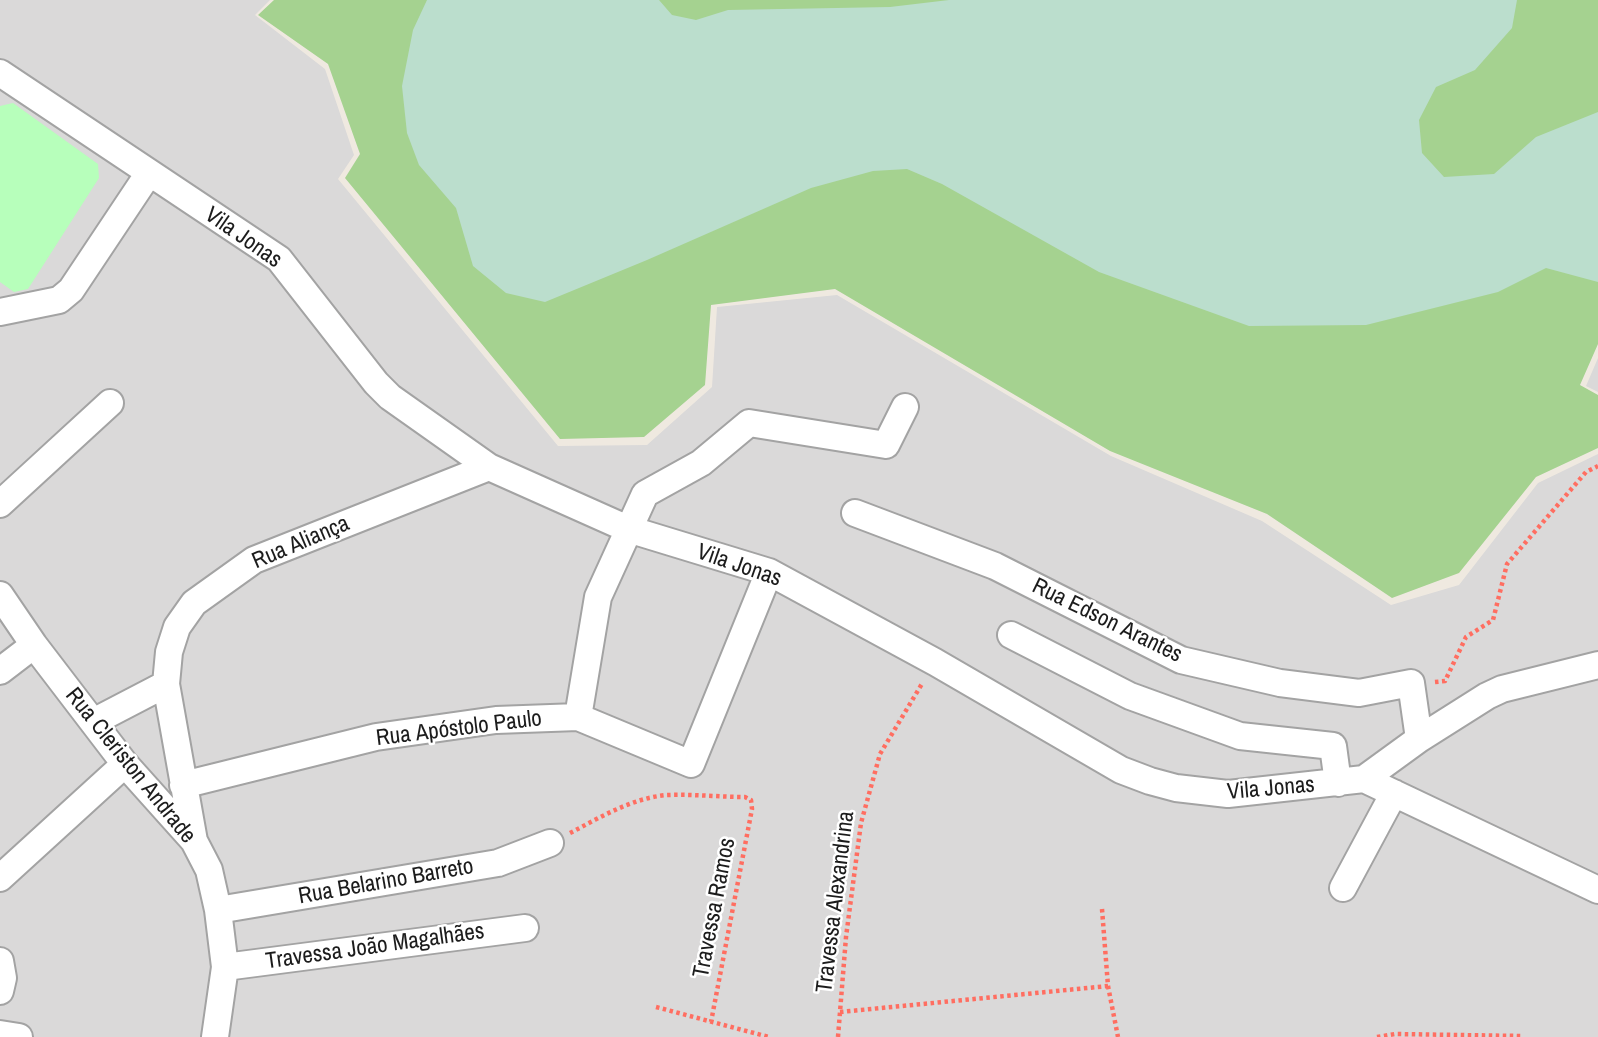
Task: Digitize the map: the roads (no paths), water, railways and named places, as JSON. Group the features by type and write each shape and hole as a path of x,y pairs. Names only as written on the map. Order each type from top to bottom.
{"street":[{"name":"Vila Jonas","path":"0,73 279,259 376,383 390,397 489,467 628,529 769,572 935,662 1121,770 1150,782 1228,794 1364,779 1419,739 1487,696 1502,689 1598,665"},
{"path":"0,312 58,300 71,290 149,173"},
{"path":"0,505 110,403"},
{"path":"578,717 598,597 645,494 701,463 749,423 886,444 905,407"},
{"name":"Rua Aliança","path":"194,841 166,684 169,652 177,627 194,603 254,560 489,467"},
{"name":"Rua Edson Arantes","path":"855,513 995,566 1181,660 1280,683 1359,693 1411,683 1419,739"},
{"name":"Rua Apóstolo Paulo","path":"183,785 376,737 496,720 578,717 691,764 769,572"},
{"name":"Rua Cleriston Andrade","path":"0,595 34,645 125,764 194,841 208,870 218,910 225,967 215,1037"},
{"path":"1010,635 1130,696 1240,736 1333,746 1338,783"},
{"path":"0,671 34,645"},
{"path":"93,722 166,684"},
{"path":"0,878 125,764"},
{"path":"1364,779 1598,890"},
{"path":"1343,888 1394,793"},
{"name":"Rua Belarino Barreto","path":"218,910 498,863 550,843"},
{"name":"Travessa João Magalhães","path":"225,967 525,928"},
{"path":"0,961 3,978 0,991"},
{"path":"0,1034 19,1037"}]}
